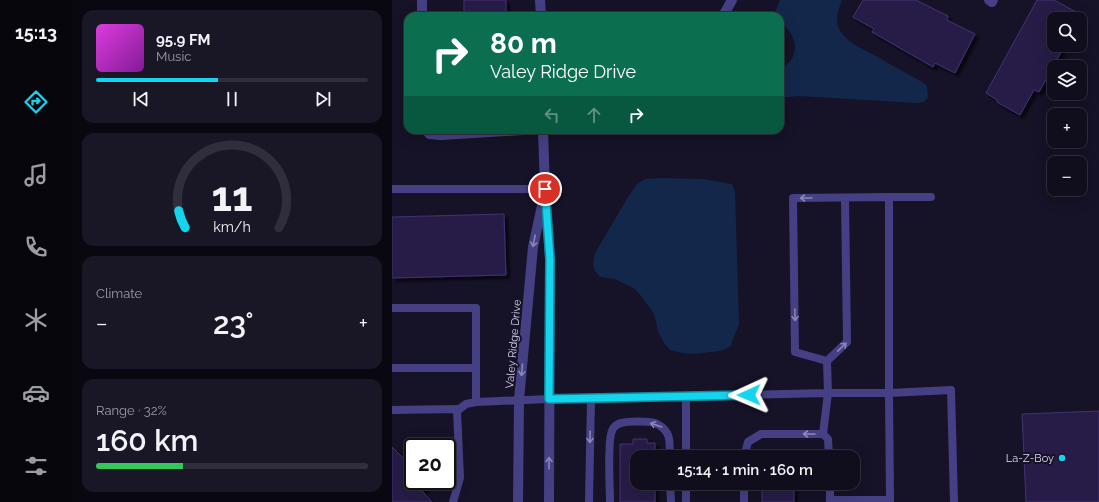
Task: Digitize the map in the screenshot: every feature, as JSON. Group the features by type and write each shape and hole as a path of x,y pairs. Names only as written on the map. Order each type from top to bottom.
{"street":[{"path":"422,0 422,12"},
{"path":"540,0 541,12"},
{"path":"725,12 732,0"},
{"path":"989,0 992,2 993,0"},
{"name":"Valey Ridge Drive","path":"543,134 550,259 549,502"},
{"name":"Valey Ridge Drive","path":"518,502 520,400 533,247 545,189"}],"lane":[{"path":"428,134 440,136 473,134"},
{"path":"392,189 545,189"},
{"path":"830,490 830,501 890,501 889,197"},
{"path":"827,361 795,352 793,198 931,197"},
{"path":"823,434 828,393 827,361 847,342 845,198"},
{"path":"392,308 476,308 476,402"},
{"path":"392,368 476,368"},
{"path":"392,410 458,409 466,404 476,402 520,400 889,393 951,390 954,502"},
{"path":"686,396 686,450"},
{"path":"589,502 591,398"},
{"path":"453,502 460,478 458,409"},
{"path":"610,502 610,443 611,432 614,426 619,423 654,423 662,427 667,433 669,438 670,450"},
{"path":"746,450 748,442 761,434 823,434 828,439 829,450"},
{"path":"670,490 671,502"},
{"path":"686,490 686,502"},
{"path":"744,490 744,502"}],"water":[{"path":"780,0 842,0 837,20 839,28 844,36 856,45 922,82 927,86 928,97 924,102 916,103 799,96 784,98 784,67 792,59 795,44 790,32 784,26 784,12 775,12"},
{"path":"645,179 703,179 732,184 735,191 739,324 730,347 720,351 695,354 670,350 664,343 658,331 654,314 635,289 615,279 600,277 595,271 593,264 595,253 637,184"}],"building":[{"path":"464,0 506,0 506,12 464,12"},
{"path":"863,0 916,0 948,16 947,20 975,34 955,73 935,63 933,67 872,32 874,29 853,17"},
{"path":"1037,0 1054,0 1076,12 1047,12 1047,52 1061,52 1057,60 1047,60 1047,78 1039,92 1034,90 1020,115 997,102 997,100 986,93"},
{"path":"504,214 506,275 392,278 392,217"},
{"name":"La-Z-Boy","path":"1099,411 1099,502 1026,502 1022,414"},
{"path":"633,439 647,439 647,443 655,443 655,450 630,450 630,490 655,490 655,502 620,502 620,444 633,444"},
{"path":"392,447 404,459 404,490 423,490 422,491 432,502 392,502"},
{"path":"762,490 794,490 794,502 762,502"}],"place":[{"name":"La-Z-Boy","path":"1062,458"}],"route":[{"path":"545,189 550,259 549,399 749,395"}]}
